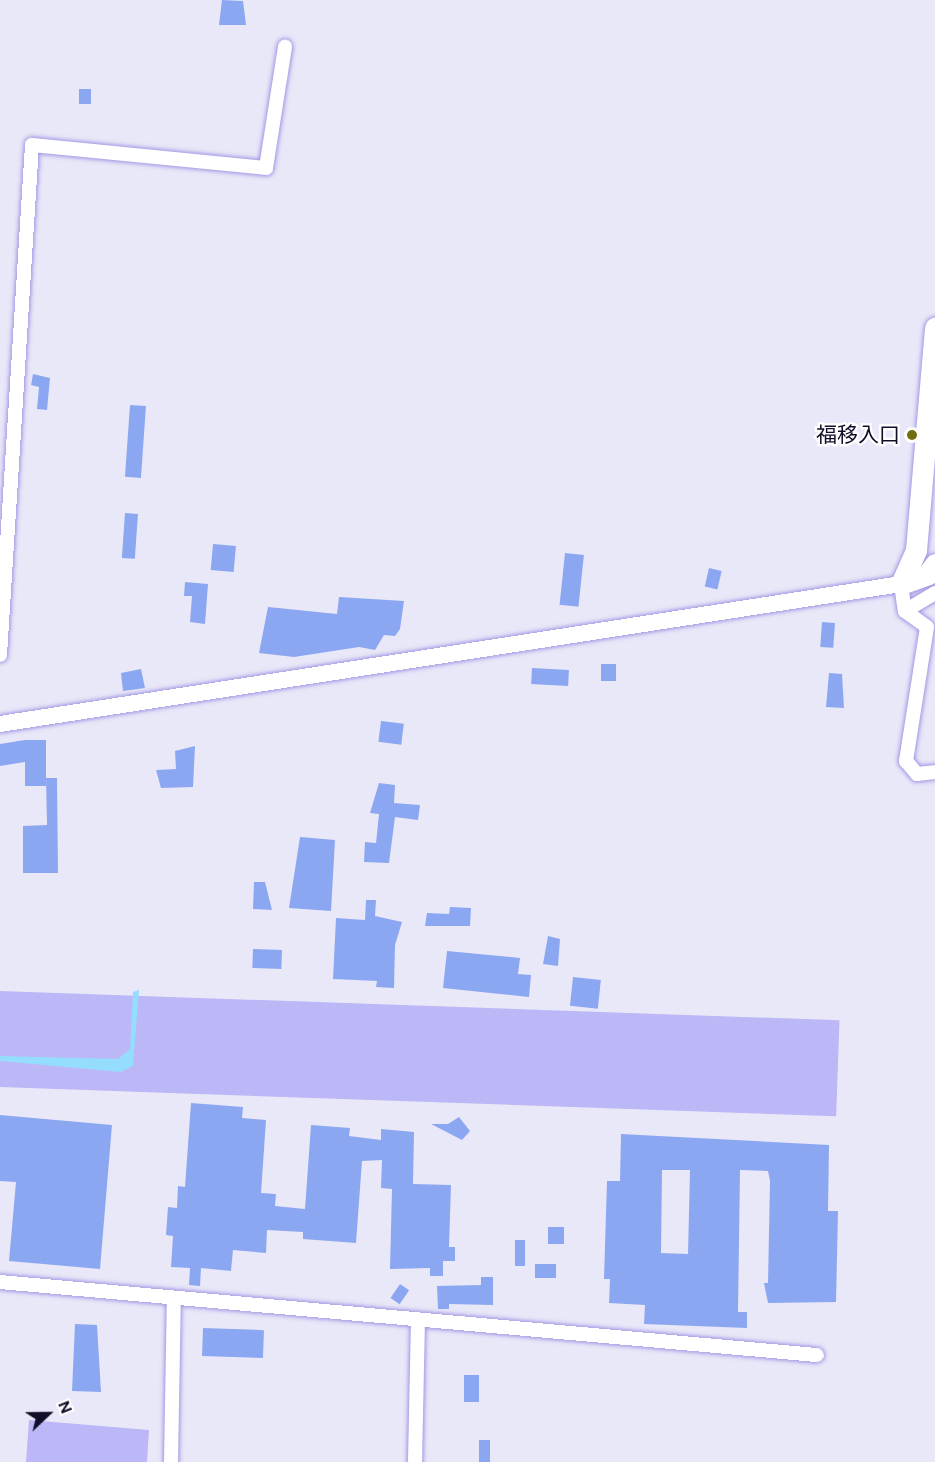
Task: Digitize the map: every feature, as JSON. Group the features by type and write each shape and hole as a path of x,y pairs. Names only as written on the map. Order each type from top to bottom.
{"main road":[{"path":"901,584 916,550 935,328"},
{"path":"901,584 928,574 935,564"}],"street":[{"path":"0,655 32,145 266,168 285,46"},
{"path":"0,724 901,584 905,611 927,627 906,761 917,774 935,772"},
{"path":"905,611 935,593"},
{"path":"0,1282 817,1355"},
{"path":"171,1462 174,1298"},
{"path":"415,1462 418,1320"}],"shaded area":[{"path":"0,991 839,1020 836,1116 0,1087"},
{"path":"29,1420 149,1430 147,1462 26,1462"}],"water":[{"path":"139,990 133,1066 121,1072 0,1061 0,1056 118,1059 130,1049 133,992"}],"building":[{"path":"222,0 243,1 246,25 219,25"},
{"path":"79,89 91,89 91,104 79,104"},
{"path":"33,374 50,378 47,410 37,409 39,387 31,385"},
{"path":"130,405 146,406 141,478 125,477"},
{"path":"125,513 138,514 135,559 122,558"},
{"path":"213,544 236,546 234,572 211,570"},
{"path":"565,553 584,555 578,607 560,605"},
{"path":"709,568 722,571 717,589 705,587"},
{"path":"185,582 208,584 205,624 190,622 192,596 184,596"},
{"path":"339,597 404,601 400,629 395,636 384,635 375,650 359,647 294,657 259,653 268,607 337,614"},
{"path":"822,622 835,623 833,648 820,647"},
{"path":"601,664 616,664 616,681 601,681"},
{"path":"532,668 569,670 568,686 531,684"},
{"path":"141,669 145,688 123,691 121,673"},
{"path":"829,673 842,674 844,708 826,707"},
{"path":"381,721 404,724 401,745 378,742"},
{"path":"25,740 46,740 46,786 25,786 25,762 0,766 0,744"},
{"path":"195,746 193,787 161,788 156,770 176,769 175,751"},
{"path":"46,778 57,778 58,873 23,873 23,826 47,825"},
{"path":"379,783 395,785 394,803 420,805 418,820 395,817 389,863 364,862 365,842 376,843 379,814 370,813"},
{"path":"300,837 335,840 331,911 289,908"},
{"path":"254,882 265,882 272,910 253,909"},
{"path":"366,900 376,900 375,916 402,922 395,945 394,988 376,987 377,981 333,979 336,918 365,920"},
{"path":"450,907 471,908 470,926 425,926 427,913 449,914"},
{"path":"548,936 560,939 558,966 543,964"},
{"path":"253,949 282,950 281,969 252,968"},
{"path":"447,951 520,958 518,974 531,975 529,997 443,988"},
{"path":"573,977 601,980 598,1009 570,1006"},
{"path":"191,1103 243,1107 242,1118 266,1120 261,1193 276,1194 275,1206 305,1209 311,1125 350,1128 349,1136 381,1140 381,1129 414,1132 413,1184 451,1185 449,1247 455,1247 455,1261 443,1261 443,1276 430,1276 430,1268 390,1269 392,1189 381,1188 382,1160 362,1161 356,1243 303,1239 303,1232 267,1230 266,1253 233,1250 231,1271 201,1268 200,1286 189,1285 190,1268 171,1267 173,1236 166,1235 168,1207 177,1208 178,1186 185,1187"},
{"path":"0,1115 112,1125 100,1269 9,1261 16,1182 0,1181"},
{"path":"459,1117 470,1131 462,1140 431,1124 448,1124"},
{"path":"621,1134 829,1145 828,1211 838,1211 836,1302 768,1303 764,1283 768,1283 770,1181 768,1171 740,1170 738,1312 747,1312 747,1328 644,1324 645,1305 609,1303 610,1279 604,1279 607,1181 620,1181","holes":["662,1170 690,1170 688,1254 661,1253"]},
{"path":"548,1227 564,1227 564,1244 548,1244"},
{"path":"515,1240 525,1240 525,1266 515,1266"},
{"path":"535,1264 556,1264 556,1278 535,1278"},
{"path":"481,1277 493,1277 493,1305 449,1304 449,1309 438,1309 437,1286 481,1285"},
{"path":"400,1284 409,1290 400,1304 390,1298"},
{"path":"75,1324 97,1325 101,1392 72,1391"},
{"path":"203,1328 264,1330 263,1358 202,1356"},
{"path":"464,1375 479,1375 479,1402 464,1402"},
{"path":"479,1440 490,1440 490,1462 479,1462"}],"place":[{"name":"福移入口","path":"912,435"}]}
